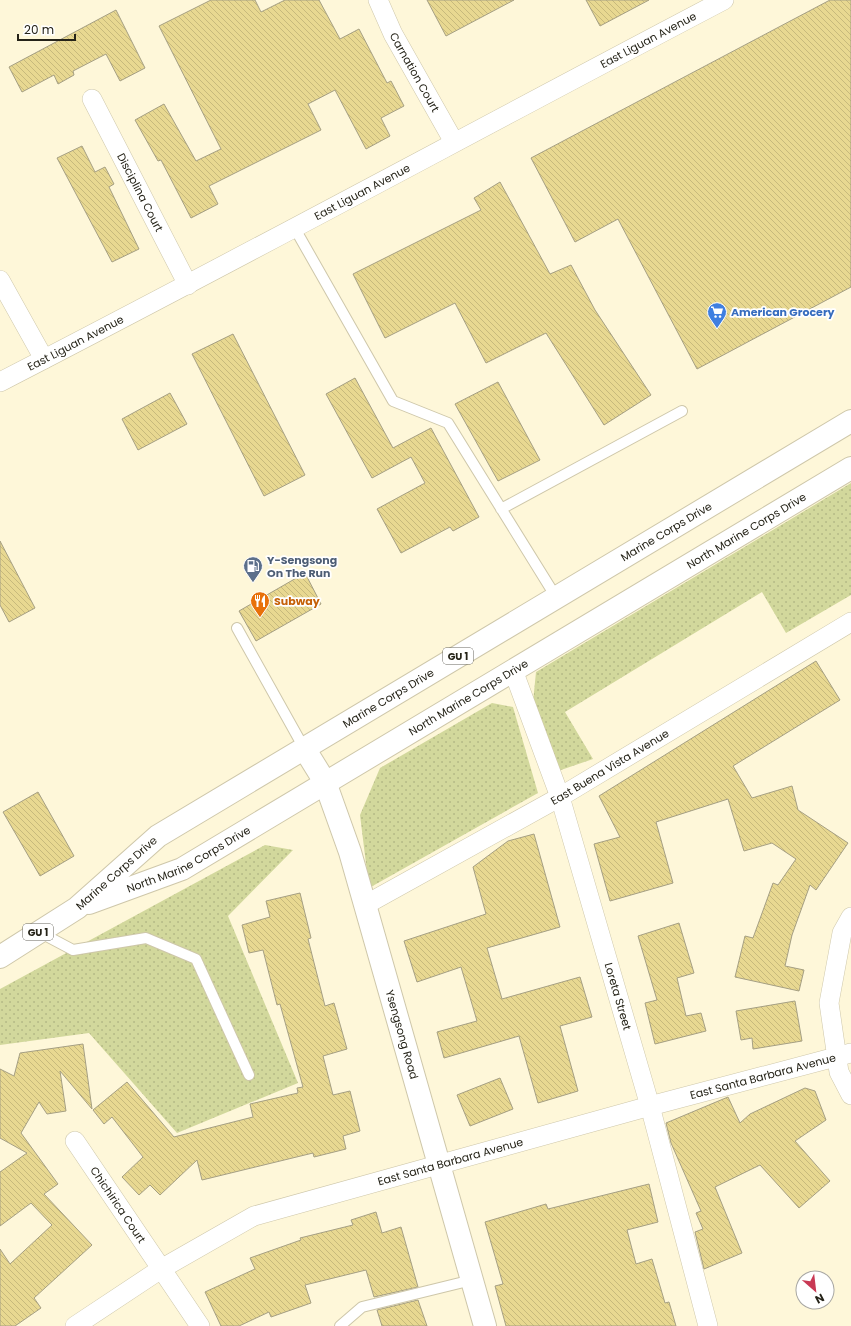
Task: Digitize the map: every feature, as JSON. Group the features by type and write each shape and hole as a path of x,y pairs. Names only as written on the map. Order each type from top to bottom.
{"main road":[{"name":"Marine Corps Drive","path":"0,957 77,908 158,836 851,421"},
{"name":"North Marine Corps Drive","path":"77,908 182,869 851,468"},
{"name":"Ysengsong Road","path":"304,748 325,782 350,852 440,1163 485,1326"}],"street":[{"name":"Carnation Court","path":"378,0 393,34 454,142"},
{"name":"East Liguan Avenue","path":"0,382 188,285 294,227 724,0"},
{"name":"Disciplina Court","path":"92,99 188,285"},
{"path":"0,280 44,359"},
{"name":"East Buena Vista Avenue","path":"365,905 560,797 851,622"},
{"name":"Loreta Street","path":"513,670 560,797 650,1106 708,1326"},
{"path":"851,917 842,933 829,1003 844,1055 839,1072 851,1095"},
{"name":"East Santa Barbara Avenue","path":"75,1326 161,1269 254,1216 440,1163 844,1055"},
{"name":"Chichirica Court","path":"75,1141 200,1326"}],"lane":[{"path":"294,227 393,401 448,423 556,598"},
{"path":"501,508 682,411"},
{"path":"237,628 304,748"},
{"path":"39,932 73,950 146,938 196,959 249,1075"},
{"path":"340,1326 362,1307 472,1280"}],"green space":[{"path":"851,483 851,595 786,633 762,592 565,712 593,759 558,771 533,702 536,672"},
{"path":"492,703 513,707 538,793 369,888 360,815 380,768"},
{"path":"265,845 293,850 228,916 298,1083 177,1133 89,1033 0,1045 0,989"}],"building":[{"path":"211,0 255,0 261,12 285,0 319,0 340,39 359,29 387,83 391,81 404,106 381,118 390,136 366,149 335,90 308,104 321,130 209,186 218,204 191,218 161,160 158,161 135,120 164,104 196,161 221,149 159,26"},
{"path":"427,0 514,0 446,36"},
{"path":"586,0 649,0 600,26"},
{"path":"830,0 851,0 851,287 697,369 618,219 575,242 531,158"},
{"path":"116,10 145,68 120,81 106,54 73,71 74,75 58,84 54,75 22,92 9,67"},
{"path":"82,146 95,172 105,167 114,184 109,187 139,249 112,262 57,158"},
{"path":"500,182 550,274 571,265 595,310 651,395 604,425 546,333 486,363 455,303 385,338 353,274 481,210 474,198"},
{"path":"233,334 305,475 264,496 192,354"},
{"path":"355,378 393,448 431,428 479,517 453,531 450,527 401,553 377,509 425,483 411,457 372,478 326,394"},
{"path":"498,382 540,460 498,481 455,404"},
{"path":"170,393 187,424 138,450 122,419"},
{"path":"0,541 35,608 9,622 0,605"},
{"path":"305,573 321,604 256,641 239,611"},
{"path":"816,661 840,700 733,766 752,798 792,786 798,810 848,843 816,890 810,885 792,935 785,966 804,970 799,991 735,977 745,936 753,938 773,883 778,885 796,859 772,843 744,851 728,799 656,822 673,883 610,901 594,844 620,837 599,796"},
{"path":"38,792 74,856 40,876 3,812"},
{"path":"534,834 560,927 487,948 502,999 580,977 592,1017 560,1026 578,1091 538,1103 519,1036 444,1058 437,1032 477,1021 461,967 417,982 404,941 486,914 473,867 508,841"},
{"path":"300,893 311,938 308,939 325,1006 334,1003 347,1049 323,1056 333,1095 350,1091 360,1131 343,1136 346,1149 314,1157 313,1153 202,1180 197,1160 160,1195 150,1185 139,1195 122,1177 143,1157 112,1117 104,1124 93,1110 127,1082 174,1137 253,1117 250,1104 298,1093 297,1088 303,1087 280,1004 277,1005 263,950 249,953 242,925 270,917 266,901"},
{"path":"679,923 694,973 677,978 686,1016 701,1013 706,1031 655,1044 645,1003 657,1000 638,936"},
{"path":"795,1001 802,1041 753,1049 752,1038 741,1040 736,1011"},
{"path":"83,1044 92,1109 60,1071 66,1111 47,1114 39,1102 21,1133 58,1184 44,1194 92,1245 34,1298 41,1308 15,1326 0,1326 0,1249 10,1264 52,1225 31,1203 0,1226 0,1172 27,1153 0,1138 0,1069 14,1076 20,1053"},
{"path":"500,1078 513,1109 470,1126 457,1095"},
{"path":"805,1088 815,1091 826,1120 795,1141 830,1181 799,1208 760,1165 715,1187 742,1253 704,1269 695,1232 703,1229 696,1213 701,1211 671,1143 666,1123 728,1097 740,1123 750,1114"},
{"path":"649,1184 658,1222 627,1230 636,1264 652,1259 665,1303 669,1302 676,1326 506,1326 495,1286 503,1284 485,1222 546,1204 548,1209"},
{"path":"376,1212 382,1233 401,1227 418,1287 374,1297 366,1270 305,1285 311,1303 271,1317 269,1312 239,1326 221,1326 205,1292 255,1269 250,1258 301,1240 300,1238 353,1225 351,1220"},
{"path":"418,1300 427,1326 382,1326 377,1310"}],"place":[{"name":"American Grocery","path":"717,329"},
{"name":"Y-Sengsong On The Run","path":"253,583"},
{"name":"Subway","path":"260,618"}]}
